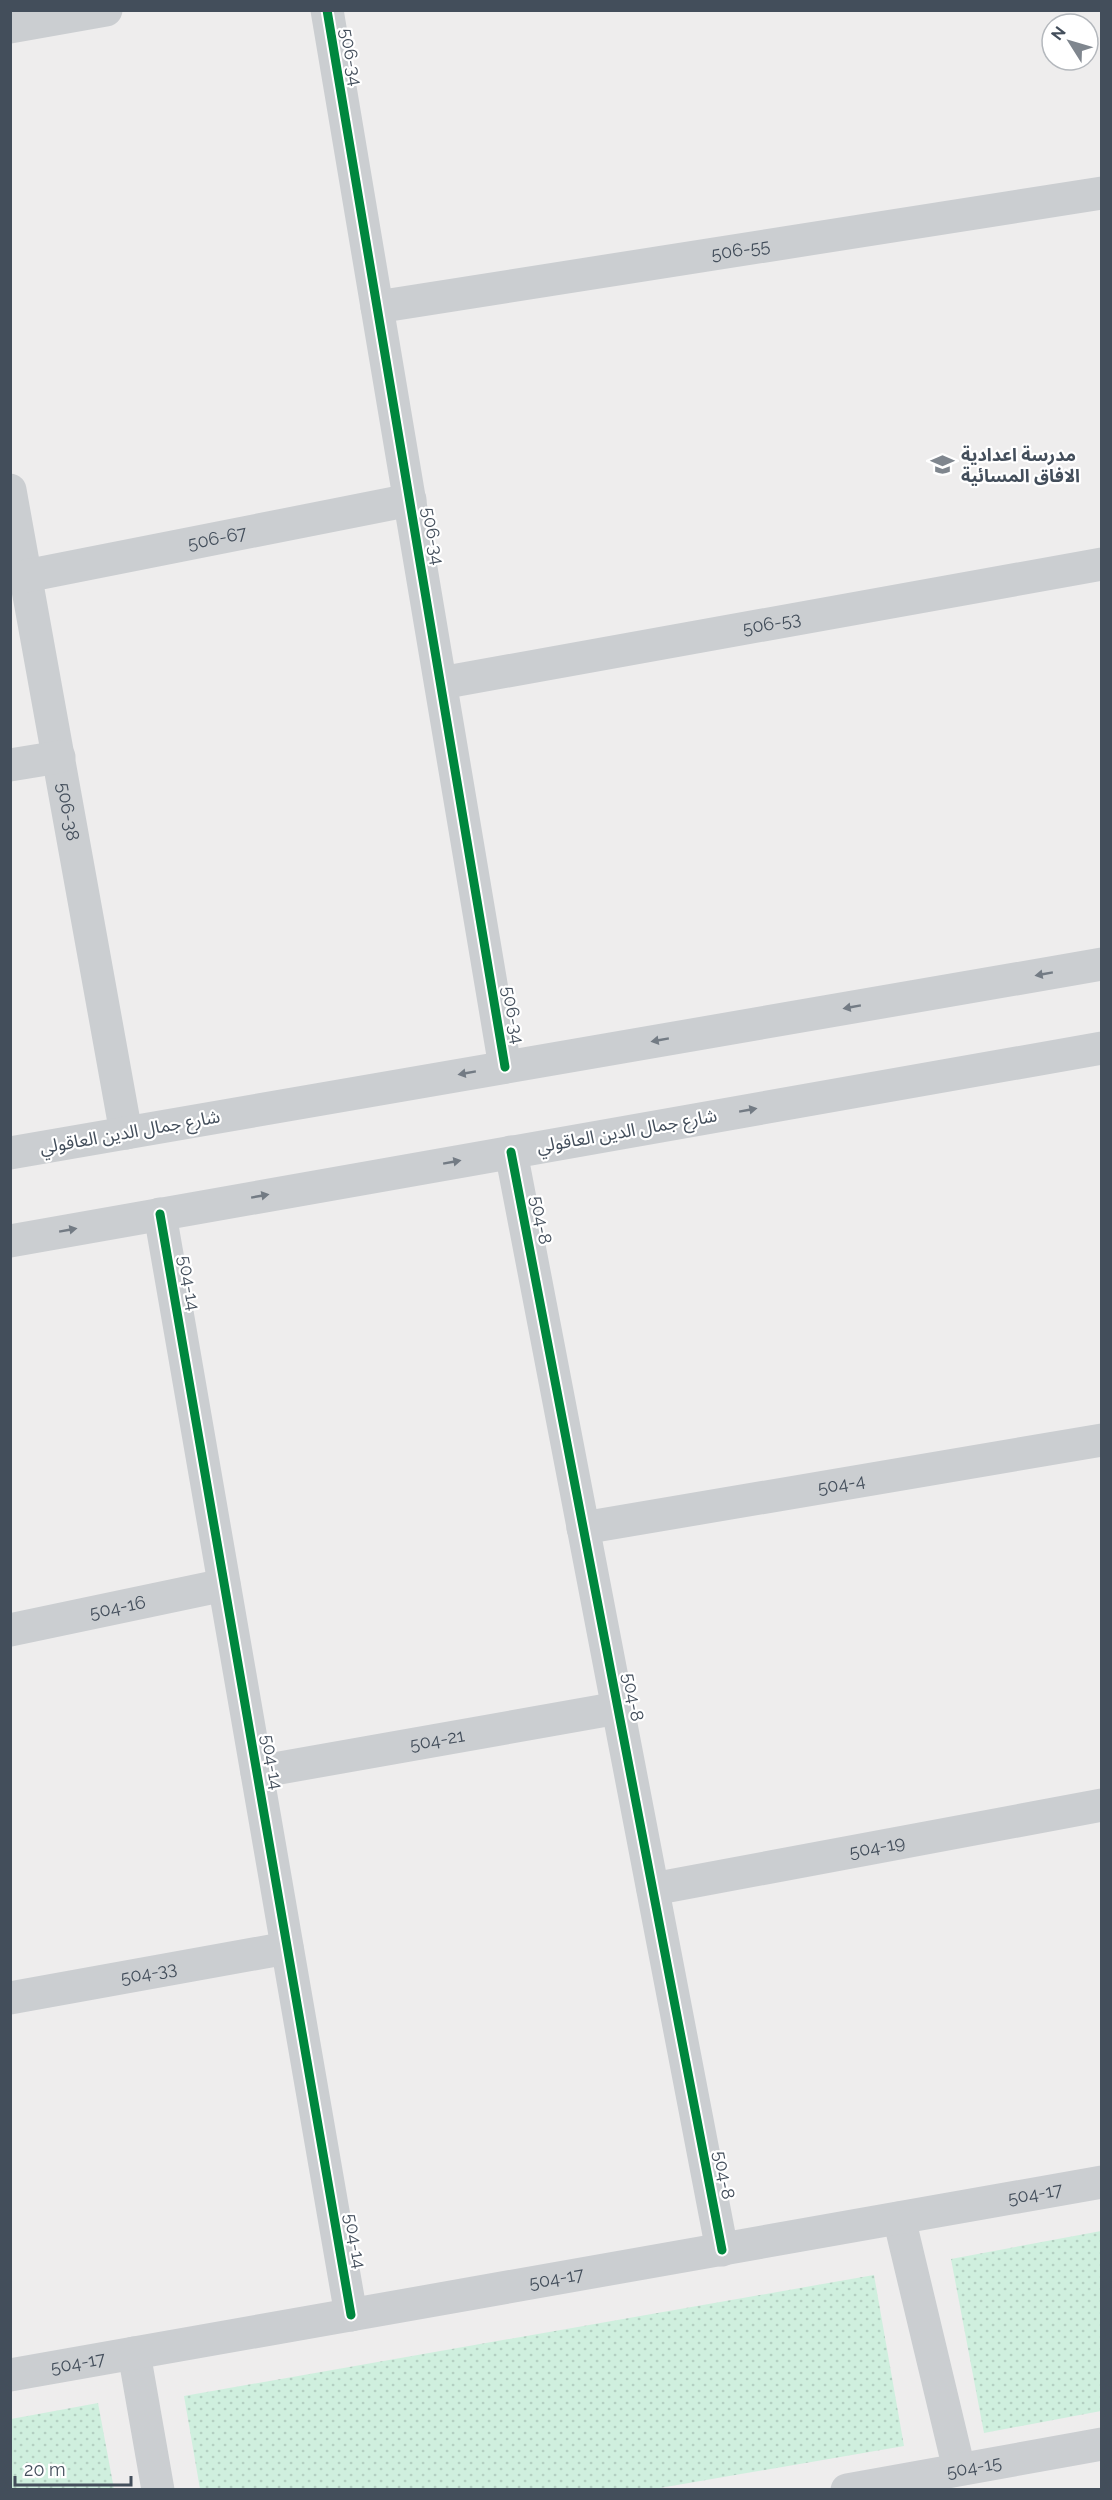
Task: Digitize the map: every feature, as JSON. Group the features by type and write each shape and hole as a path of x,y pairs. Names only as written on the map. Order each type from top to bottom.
{"street":[{"path":"10,27 106,10"},
{"name":"506-34","path":"327,10 505,1067"},
{"name":"506-55","path":"377,306 1101,193"},
{"name":"506-38","path":"10,490 126,1133"},
{"name":"506-67","path":"26,576 410,500"},
{"name":"506-53","path":"441,683 1101,564"},
{"path":"10,765 59,757"},
{"name":"شارع جمال الدين العاقولي","path":"10,1153 1101,964"},
{"name":"شارع جمال الدين العاقولي","path":"10,1240 1101,1048"},
{"name":"504-8","path":"512,1152 722,2250"},
{"name":"504-14","path":"160,1214 351,2315"},
{"name":"504-4","path":"583,1528 1101,1440"},
{"name":"504-16","path":"10,1630 224,1585"},
{"name":"504-21","path":"257,1772 618,1708"},
{"name":"504-19","path":"653,1889 1101,1805"},
{"name":"504-33","path":"10,1998 287,1948"},
{"name":"504-17","path":"10,2375 1101,2182"},
{"path":"899,2218 959,2469"},
{"path":"134,2353 158,2490"},
{"name":"504-15","path":"847,2490 1101,2444"}],"green space":[{"path":"1101,2231 1101,2411 984,2433 951,2259"},
{"path":"874,2275 904,2446 654,2489 200,2489 184,2396"},
{"path":"98,2403 114,2489 11,2489 11,2419"}],"cycle path":[{"path":"327,10 505,1067"},
{"path":"511,1152 722,2250"},
{"path":"160,1214 351,2315"}],"place":[{"name":"مدرسة اعدادية الافاق المسائية","path":"943,465"}]}
